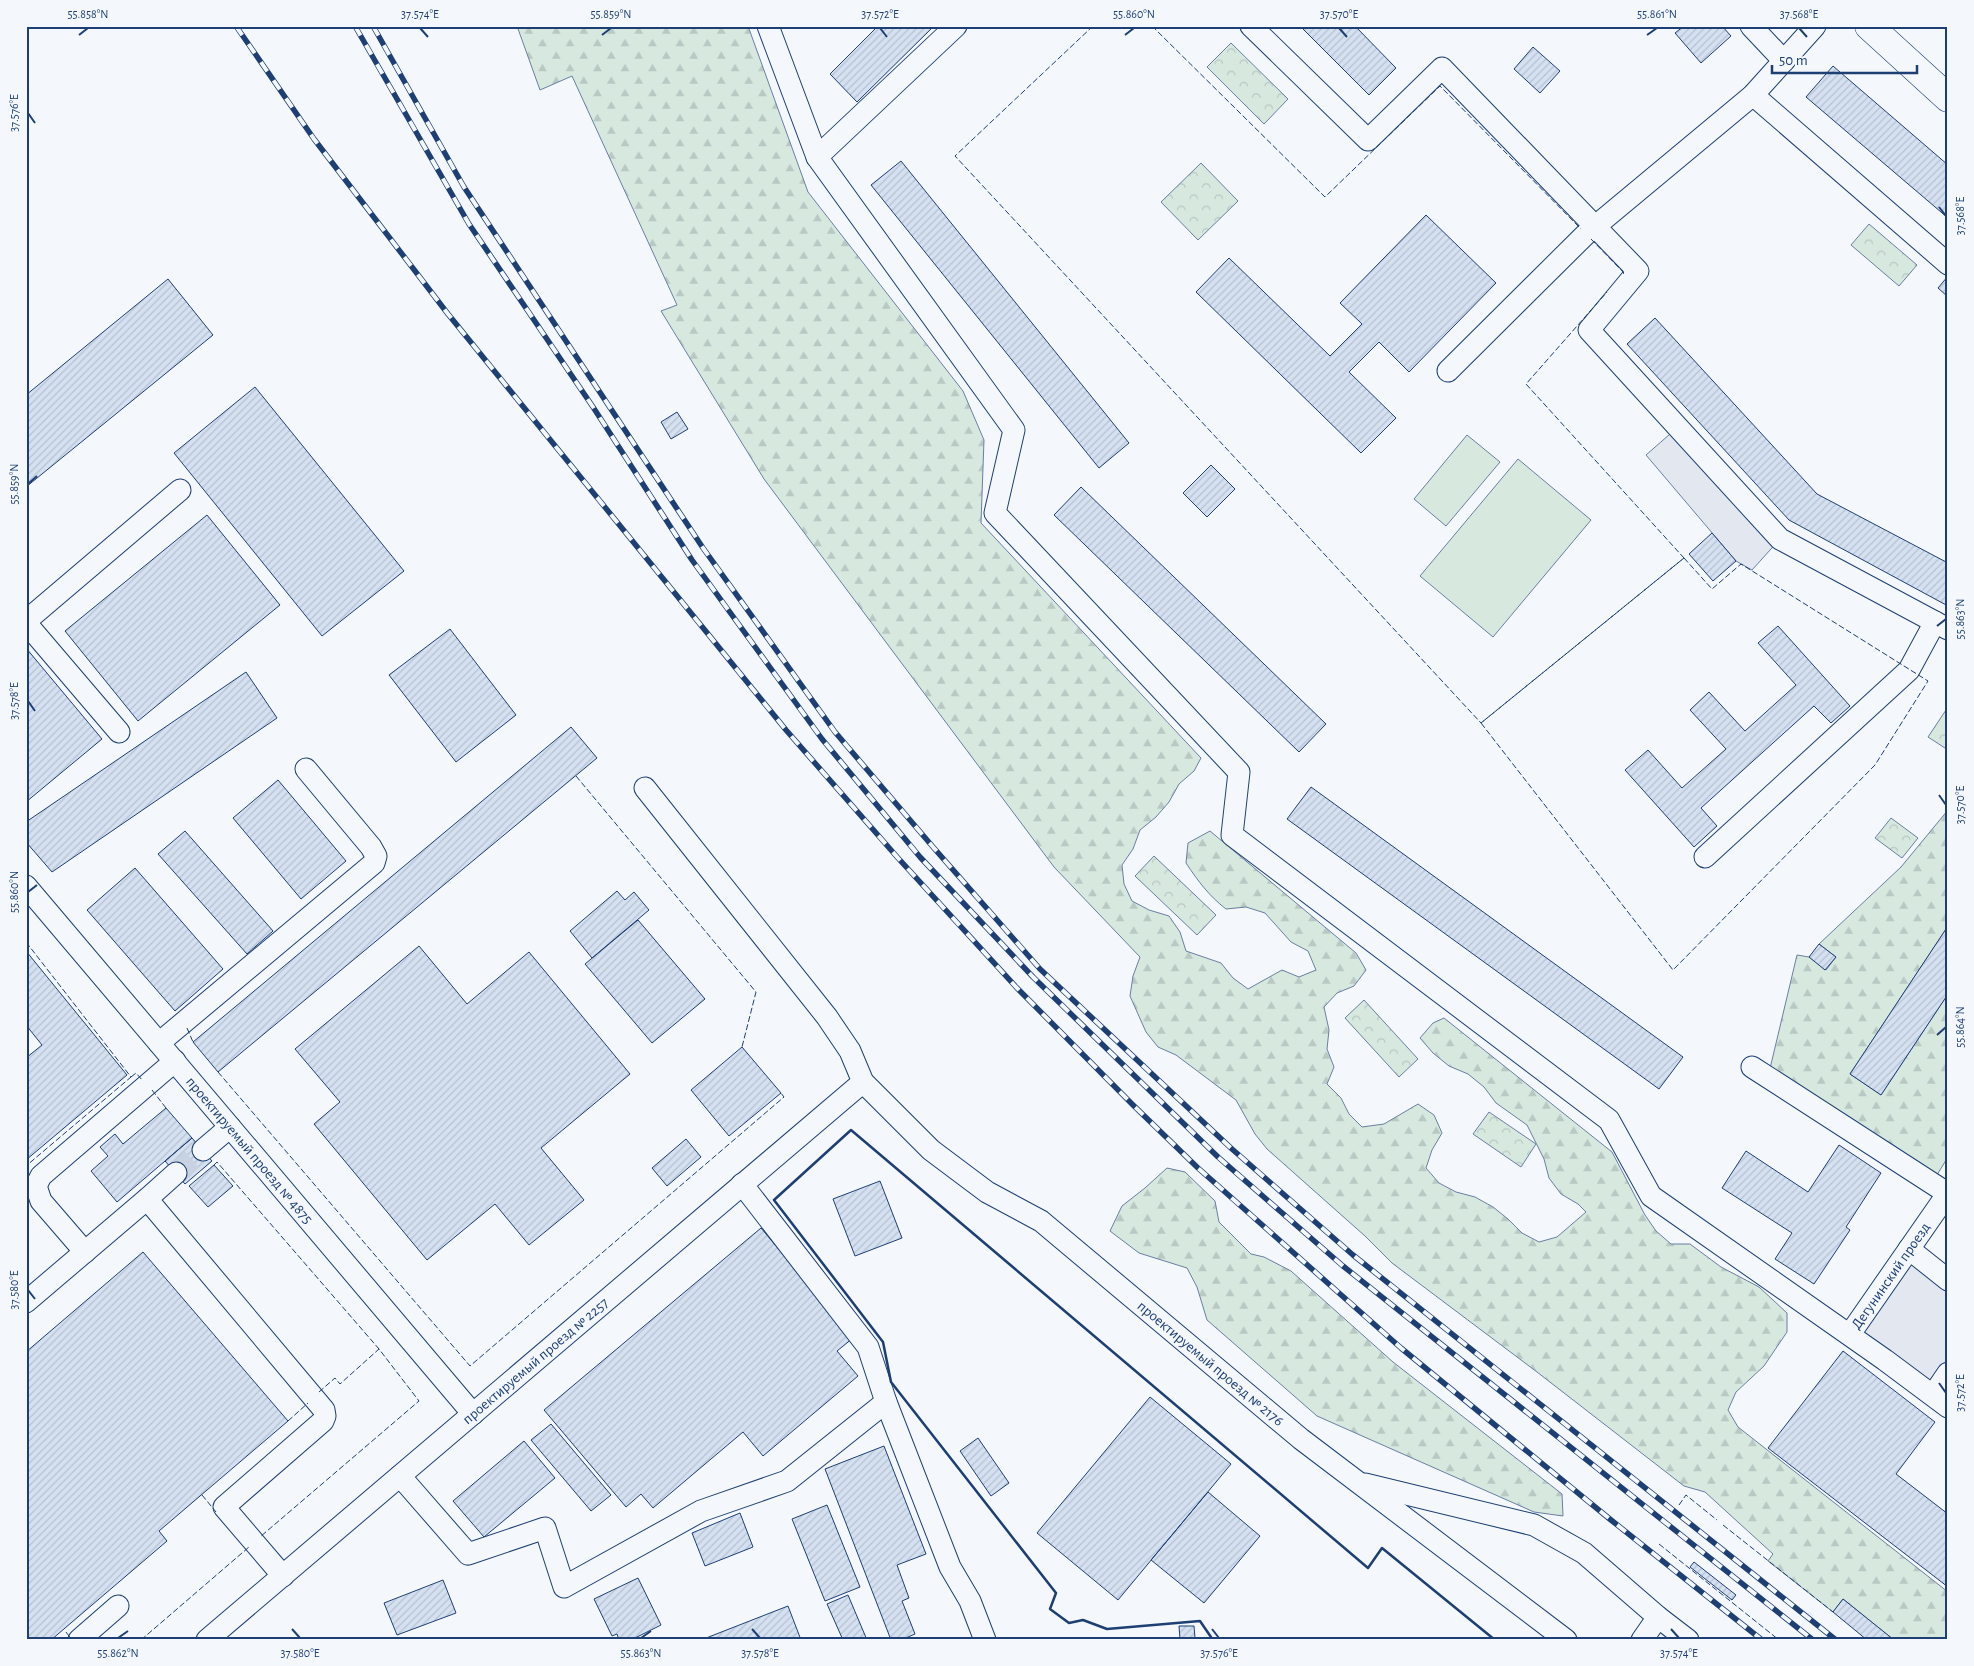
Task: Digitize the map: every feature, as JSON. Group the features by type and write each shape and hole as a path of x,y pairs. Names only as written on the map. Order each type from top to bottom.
{"main road":[{"path":"1869,26 1948,98"}],"street":[{"path":"768,26 818,158 1014,430 995,513 1239,772 1232,835 1609,1120 1651,1196 1850,1334 1940,1401 1948,1373"},
{"path":"818,158 956,26"},
{"path":"1251,26 1368,140 1442,68 1638,271 1590,330 1780,539 1941,625 1909,670 1705,857"},
{"path":"1751,26 1784,61"},
{"path":"1448,371 1595,226 1753,95 1815,26"},
{"path":"1753,95 1948,264"},
{"path":"119,732 26,622 180,490"},
{"path":"159,1043 374,863 376,856 372,848 306,769"},
{"path":"645,788 827,1017 850,1051 863,1082"},
{"name":"проектируемый проезд № 4875","path":"26,886 473,1414"},
{"path":"85,1252 41,1201 36,1186 41,1176 175,1062"},
{"path":"1752,1067 1948,1193"},
{"name":"проектируемый проезд № 2257","path":"207,1640 863,1082"},
{"name":"проектируемый проезд № 2176","path":"863,1082 931,1150 987,1192 1041,1221 1293,1432 1566,1640"},
{"path":"203,1150 230,1127"},
{"path":"26,1302 176,1173"},
{"path":"742,1184 868,1347 886,1402 950,1567 970,1601 985,1640"},
{"name":"Дегунинский проезд","path":"1850,1334 1948,1193"},
{"path":"147,1199 324,1410 326,1416 323,1421 224,1507 282,1576"},
{"path":"1909,1249 1948,1280"},
{"path":"400,1476 468,1554 545,1528 564,1587 701,1511 787,1481 886,1402"},
{"path":"1358,1482 1534,1525 1584,1553 1658,1617 1688,1640"},
{"path":"79,1640 118,1606"},
{"path":"1642,1640 1658,1617"}],"green space":[{"path":"517,26 748,26 808,192 963,391 984,440 981,523 1201,758 1194,771 1179,784 1169,802 1156,817 1140,830 1133,849 1122,865 1124,884 1132,901 1149,910 1169,916 1180,932 1186,951 1221,963 1233,978 1248,989 1282,970 1299,977 1316,970 1308,951 1291,942 1265,913 1246,907 1226,909 1199,882 1186,863 1188,843 1210,831 1356,953 1366,970 1354,986 1337,993 1324,1007 1329,1030 1327,1049 1334,1067 1327,1084 1341,1098 1349,1114 1362,1127 1384,1124 1418,1104 1434,1115 1442,1133 1432,1150 1426,1168 1439,1183 1456,1192 1475,1197 1493,1207 1522,1233 1539,1242 1557,1237 1586,1212 1578,1204 1561,1194 1549,1178 1544,1159 1527,1125 1496,1103 1484,1087 1468,1074 1449,1066 1433,1053 1420,1038 1433,1023 1444,1018 1612,1152 1645,1215 1656,1231 1671,1244 1690,1244 1721,1267 1759,1287 1787,1313 1787,1332 1764,1366 1736,1392 1728,1410 1738,1427 1948,1592 1948,1640 1894,1640 1843,1599 1833,1612 1768,1561 1773,1554 1705,1492 1684,1486 1392,1263 1365,1236 1267,1149 1255,1134 1236,1100 1176,1055 1158,1047 1146,1032 1130,996 1133,976 1140,957 1054,867 764,479 661,311 677,305 572,76 540,90"},
{"path":"1231,43 1288,99 1264,124 1207,67"},
{"path":"1201,163 1238,201 1198,240 1161,202"},
{"path":"1869,224 1917,265 1899,286 1851,245"},
{"path":"1467,435 1500,462 1446,526 1414,499"},
{"path":"1518,459 1591,520 1493,637 1420,576"},
{"path":"1948,707 1948,750 1928,737"},
{"path":"1948,810 1948,926 1850,1074 1881,1095 1948,994 1948,1157 1932,1183 1768,1077 1797,955 1809,957 1826,970 1836,957 1819,944 1901,867"},
{"path":"1891,818 1918,838 1902,858 1875,838"},
{"path":"1154,856 1216,915 1197,935 1135,876"},
{"path":"1364,1000 1418,1059 1399,1077 1345,1018"},
{"path":"1489,1112 1536,1144 1521,1167 1473,1134"},
{"path":"1167,1168 1185,1172 1215,1201 1219,1222 1251,1254 1264,1257 1291,1271 1393,1362 1562,1494 1563,1516 1534,1512 1317,1416 1207,1320 1197,1287 1187,1268 1139,1253 1110,1231 1122,1206"}],"shaded area":[{"path":"1678,427 1780,539 1752,570 1736,561 1646,455"},
{"path":"1910,1260 1948,1287 1948,1365 1932,1386 1858,1333"}],"building":[{"path":"878,26 934,26 857,102 830,74"},
{"path":"1300,26 1355,26 1396,68 1369,95"},
{"path":"1684,26 1722,26 1731,36 1701,63 1675,33"},
{"path":"1533,47 1560,71 1540,93 1514,69"},
{"path":"1833,66 1948,165 1948,218 1806,97"},
{"path":"901,161 1129,443 1099,468 871,185"},
{"path":"1426,215 1496,283 1409,372 1379,342 1349,372 1396,418 1361,453 1196,292 1229,258 1330,356 1362,324 1340,303"},
{"path":"1948,276 1948,297 1938,288"},
{"path":"168,279 213,335 26,487 26,395"},
{"path":"1655,318 1817,494 1948,563 1948,606 1789,520 1627,344"},
{"path":"255,387 404,571 322,636 174,453"},
{"path":"677,412 688,429 671,439 661,422"},
{"path":"1211,465 1235,489 1207,517 1183,493"},
{"path":"1081,487 1326,724 1299,752 1054,515"},
{"path":"207,515 280,605 138,721 65,631"},
{"path":"1712,533 1736,561 1713,581 1689,554"},
{"path":"1778,626 1850,706 1831,723 1814,706 1701,808 1717,826 1694,847 1625,770 1648,750 1682,788 1726,749 1690,710 1709,692 1745,731 1796,685 1758,643"},
{"path":"450,629 516,715 456,762 389,675"},
{"path":"26,648 102,739 26,802"},
{"path":"246,672 277,718 52,872 26,842 26,822"},
{"path":"571,727 597,758 218,1072 193,1042"},
{"path":"278,780 346,861 301,899 233,818"},
{"path":"1311,787 1683,1057 1659,1089 1287,819"},
{"path":"185,831 273,931 247,954 158,854"},
{"path":"135,868 223,969 175,1011 87,910"},
{"path":"617,891 625,900 634,892 649,910 592,958 570,931"},
{"path":"638,920 705,999 652,1043 585,964"},
{"path":"1948,926 1948,994 1881,1095 1850,1074"},
{"path":"1819,944 1836,957 1825,970 1809,957"},
{"path":"419,946 467,1004 529,952 630,1074 541,1148 584,1200 529,1245 495,1204 427,1260 314,1124 340,1102 295,1049"},
{"path":"26,951 127,1075 26,1160 26,1058 42,1045 26,1025"},
{"path":"742,1047 781,1093 729,1136 691,1090"},
{"path":"166,1108 192,1138 117,1202 91,1171 108,1156 100,1147 115,1134 123,1144"},
{"path":"192,1138 212,1161 185,1184 165,1161"},
{"path":"686,1139 701,1157 667,1186 652,1168"},
{"path":"1839,1145 1881,1173 1846,1227 1850,1230 1814,1284 1775,1259 1792,1233 1722,1188 1746,1151 1808,1192"},
{"path":"214,1165 233,1186 208,1207 189,1186"},
{"path":"880,1181 902,1238 855,1256 833,1199"},
{"path":"761,1228 853,1338 837,1351 858,1376 763,1456 743,1432 653,1508 641,1494 626,1507 544,1410"},
{"path":"143,1252 288,1421 159,1531 167,1541 51,1640 26,1640 26,1352"},
{"path":"1843,1351 1935,1422 1896,1474 1948,1514 1948,1587 1768,1448"},
{"path":"1150,1397 1231,1464 1118,1600 1037,1533"},
{"path":"551,1424 611,1495 591,1511 531,1440"},
{"path":"978,1438 1009,1483 991,1496 960,1451"},
{"path":"524,1441 555,1478 484,1537 453,1501"},
{"path":"884,1446 926,1554 897,1565 909,1598 902,1601 915,1634 901,1640 891,1640 825,1469"},
{"path":"1208,1492 1260,1536 1204,1603 1151,1560"},
{"path":"827,1505 860,1587 825,1601 792,1519"},
{"path":"740,1513 753,1547 705,1566 692,1533"},
{"path":"1694,1562 1736,1595 1732,1600 1690,1567"},
{"path":"638,1578 661,1625 631,1640 619,1640 617,1634 612,1636 594,1599"},
{"path":"443,1580 456,1613 397,1635 384,1603"},
{"path":"848,1595 867,1640 843,1640 827,1604"},
{"path":"1843,1599 1894,1640 1867,1640 1833,1612"},
{"path":"788,1606 801,1640 701,1640"},
{"path":"1179,1626 1194,1626 1195,1638 1180,1639"}],"tunnel":[{"path":"176,1173 203,1150"}],"railway":[{"path":"236,26 314,139 448,314 786,730 898,858 1016,987 1198,1168 1401,1348 1611,1520 1762,1640"},
{"path":"355,26 469,224 593,407 692,560 822,739 920,857 1033,977 1218,1157 1343,1266 1813,1640"},
{"path":"373,26 464,187 703,548 835,732 1040,969 1232,1149 1353,1255 1836,1640"}],"fence":[{"path":"1093,26 955,156 1481,723 1684,558 1526,384 1607,292"},
{"path":"1152,26 1325,197 1440,86 1581,229"},
{"path":"1591,239 1624,273 1622,275"},
{"path":"1684,558 1712,589 1741,564 1928,681 1875,765 1673,970 1481,723 1684,558"},
{"path":"576,776 756,992 742,1047"},
{"path":"26,942 131,1077 26,1166"},
{"path":"187,1028 193,1042"},
{"path":"218,1072 470,1366 784,1097 781,1093"},
{"path":"131,1077 136,1073 143,1081"},
{"path":"152,1090 166,1108"},
{"path":"214,1165 217,1162 379,1349 419,1401 260,1537"},
{"path":"319,1392 335,1378 340,1384 379,1349"},
{"path":"288,1421 308,1403"},
{"path":"202,1495 216,1512"},
{"path":"1679,1505 1686,1495 1717,1520"},
{"path":"1723,1525 1833,1612"},
{"path":"1659,1544 1779,1640"},
{"path":"141,1640 249,1547"},
{"path":"66,1632 72,1640"}],"wall":[{"path":"1213,1640 1200,1621 1107,1629 1083,1620 1069,1623 1050,1609 1056,1593 891,1382 883,1342 774,1200 851,1130 1368,1568 1382,1548 1495,1640"}]}
